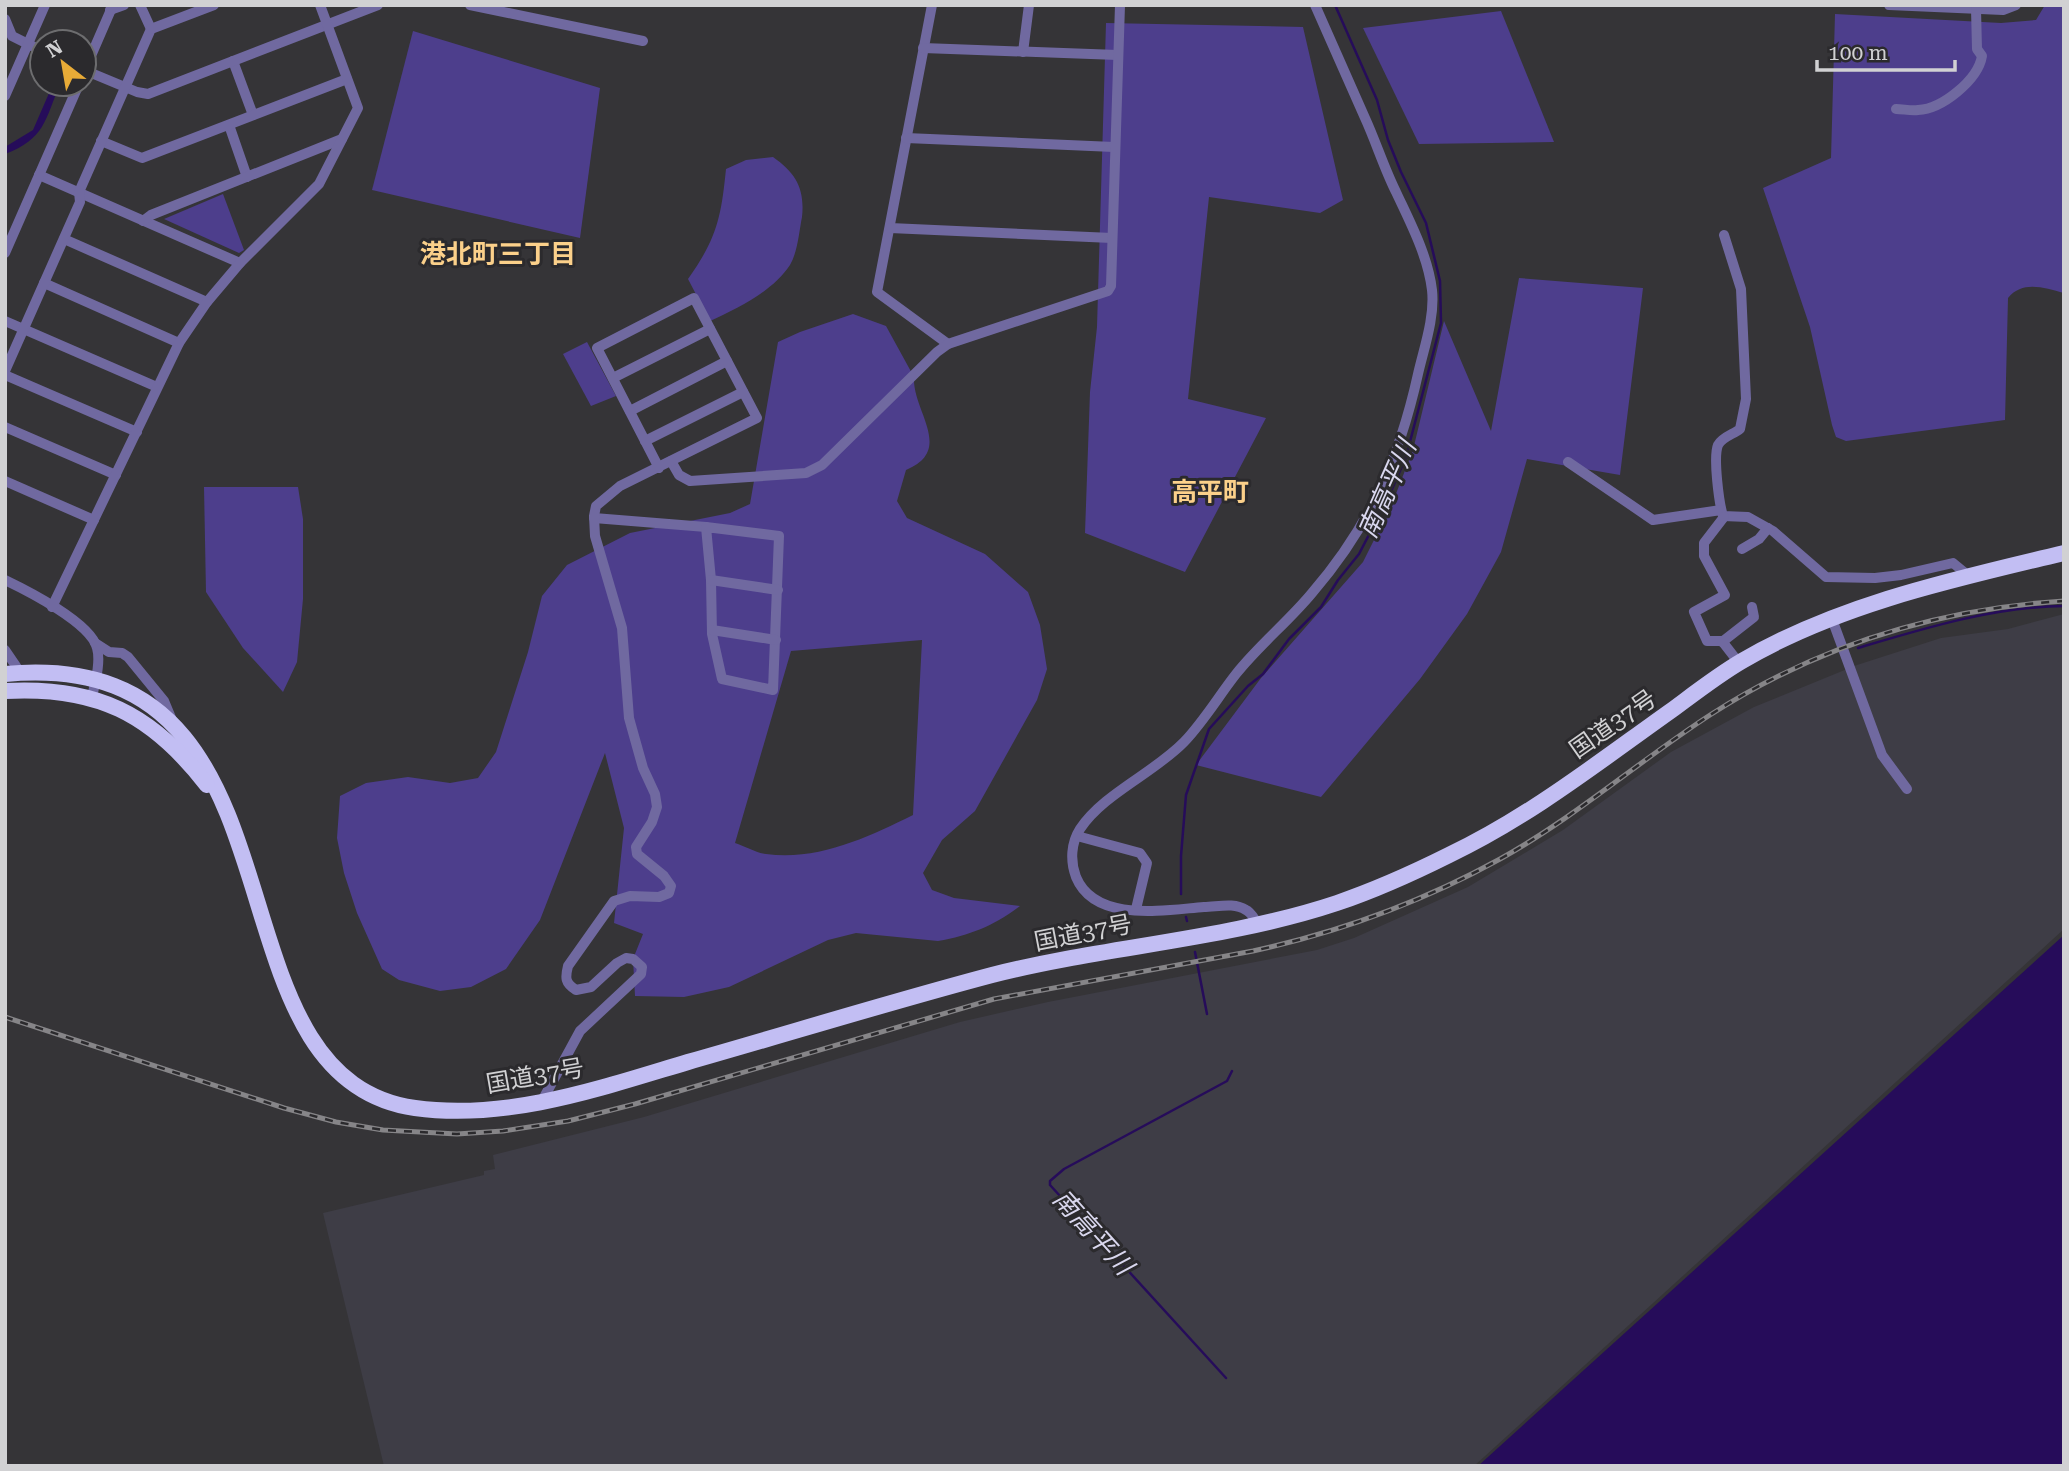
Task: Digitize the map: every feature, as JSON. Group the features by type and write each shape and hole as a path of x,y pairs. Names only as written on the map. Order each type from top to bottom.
{"highway":[{"name":"国道37号","path":"13,673 43,672 95,680 135,696 174,724 205,766 223,807 245,860 299,1020 319,1053 334,1070 366,1092 412,1108 491,1108 577,1094 932,991 1034,965 1258,924 1338,903 1423,867 1486,836 1542,802 1739,663 1784,638 1905,594 2064,553"},
{"name":"国道37号","path":"5,691 92,697 135,716 158,734 194,770 223,807"}],"street":[{"path":"35,28 45,5"},
{"path":"98,40 112,8 124,5"},
{"path":"140,5 151,29"},
{"path":"137,432 5,373 80,201 79,192 151,29 214,5"},
{"path":"52,607 179,343 207,302 240,263 319,184 358,108 320,5"},
{"path":"98,77 148,94 378,5"},
{"path":"470,5 643,41"},
{"path":"932,5 877,292 947,344"},
{"path":"1023,52 1029,5"},
{"path":"671,461 679,475 690,481 806,473 822,465 947,344 1108,291 1111,286 1120,5"},
{"path":"1258,924 1247,910 1232,905 1136,909 1108,907 1086,893 1075,875 1072,861 1077,836 1089,819 1104,804 1183,743 1210,712 1235,675 1271,634 1310,596 1336,564 1375,502 1390,471 1410,409 1429,326 1433,293 1429,273 1404,207 1315,5"},
{"path":"1889,5 2003,10 2016,5"},
{"path":"1896,109 1921,111 1954,95 1976,74 1982,57 1977,49 1976,9"},
{"path":"5,19 12,36 28,45 5,96"},
{"path":"923,48 1118,55"},
{"path":"233,61 253,116"},
{"path":"102,141 142,158 347,79"},
{"path":"5,253 73,98"},
{"path":"229,125 247,177"},
{"path":"906,138 1114,147"},
{"path":"143,221 151,215 342,139"},
{"path":"39,174 240,263"},
{"path":"890,228 1112,238"},
{"path":"1724,235 1741,289 1746,399 1740,429 1717,447 1717,482 1723,513 1704,543 1704,556 1725,595 1694,612 1707,641 1722,642 1754,617 1752,607"},
{"path":"64,239 207,302"},
{"path":"44,282 179,343"},
{"path":"542,1101 580,1031 641,974 642,967 633,959 626,958 617,962 591,987 576,990 569,986 565,978 568,966 614,901 630,896 659,897 669,893 671,886 664,876 637,854 636,847 652,822 657,807 629,718 622,628 594,536 594,518 596,506 620,485 659,468 757,418 694,298 597,348 659,468"},
{"path":"5,321 157,387"},
{"path":"613,378 710,330"},
{"path":"629,411 727,361"},
{"path":"645,441 743,392"},
{"path":"5,427 116,475"},
{"path":"1568,463 1653,520 1723,513 1748,517 1768,528 1826,577 1888,577 1953,563 1970,577"},
{"path":"5,481 94,520"},
{"path":"594,518 706,527 779,536 773,690 722,680 712,630 706,527"},
{"path":"1742,549 1759,539 1768,528"},
{"path":"5,580 52,607 92,636 98,649 92,697"},
{"path":"711,580 778,590"},
{"path":"1832,619 1882,755 1907,789"},
{"path":"712,630 776,640"},
{"path":"1722,642 1739,663"},
{"path":"95,643 109,652 122,653 128,657 164,701 174,724"},
{"path":"5,650 13,673"},
{"path":"1077,836 1140,853 1147,863 1136,909"}],"shaded area":[{"path":"2045,5 2064,5 2064,293 2027,287 2014,292 2008,298 2005,420 1846,441 1836,437 1810,327 1763,188 1831,158 1835,14 2001,23 2036,20"},
{"path":"1501,11 1554,142 1419,144 1363,28"},
{"path":"1106,23 1303,27 1343,200 1320,213 1209,197 1188,399 1266,418 1185,572 1085,533 1090,392 1097,327"},
{"path":"413,31 600,88 580,238 372,190"},
{"path":"47,98 55,98 47,118 36,135 5,154 5,147 33,130"},
{"path":"773,157 793,176 802,198 802,217 793,260 783,275 764,291 710,321 688,279 716,227 726,169 746,160"},
{"path":"223,194 244,250 239,253 164,219"},
{"path":"1519,278 1643,288 1620,475 1527,459 1501,552 1467,614 1420,679 1321,797 1196,765 1261,678 1363,562 1392,504 1413,450 1444,321 1491,431"},
{"path":"853,314 886,326 914,377 915,390 930,441 928,452 920,462 906,470 897,501 907,518 985,554 1028,592 1040,625 1047,669 1037,700 975,811 942,840 923,873 932,890 954,898 1020,906 991,924 950,939 938,941 856,933 828,940 729,987 684,997 635,996 633,959 643,934 614,923 624,828 605,753 540,920 506,969 471,987 440,991 399,980 382,969 357,913 344,873 337,838 340,796 366,783 408,777 450,783 478,778 496,752 528,652 542,596 567,565 630,533 730,513 750,504 778,342","holes":["922,640 913,815 861,839 805,854 766,854 735,843 791,651"]},
{"path":"587,342 616,396 591,406 563,354"},
{"path":"204,487 298,487 303,519 303,599 297,662 283,692 243,648 206,592"},
{"path":"2064,614 2064,929 1474,1466 384,1466 323,1213 484,1175 484,1171 495,1169 493,1155 644,1117 960,1022 1048,1002 1317,950 1354,938 1468,887 1563,830 1671,752 1754,707 1857,665 1941,638 2008,629"},
{"path":"2064,935 2064,1466 1478,1466"}],"waterway":[{"name":"南高平川","path":"1181,894 1186,795 1209,729 1248,686 1263,674 1289,639 1321,607 1359,554 1406,457 1441,323 1440,281 1426,223 1401,172 1388,140 1377,100 1335,5"},
{"path":"1858,648 1985,614 2064,606"},
{"name":"南高平川","path":"1186,917 1187,921"},
{"name":"南高平川","path":"1195,952 1207,1014"},
{"name":"南高平川","path":"1226,1378 1050,1185 1050,1181 1064,1169 1227,1081 1232,1071"}],"railway":[{"path":"5,1017 284,1108 336,1122 383,1130 457,1134 503,1131 568,1121 635,1104 994,999 1253,951 1349,925 1441,889 1500,859 1554,826 1710,715 1792,669 1879,635 1924,622 2016,605 2064,601"}],"district":[{"name":"港北町三丁目","path":"498,254"},
{"name":"高平町","path":"1210,492"}]}
